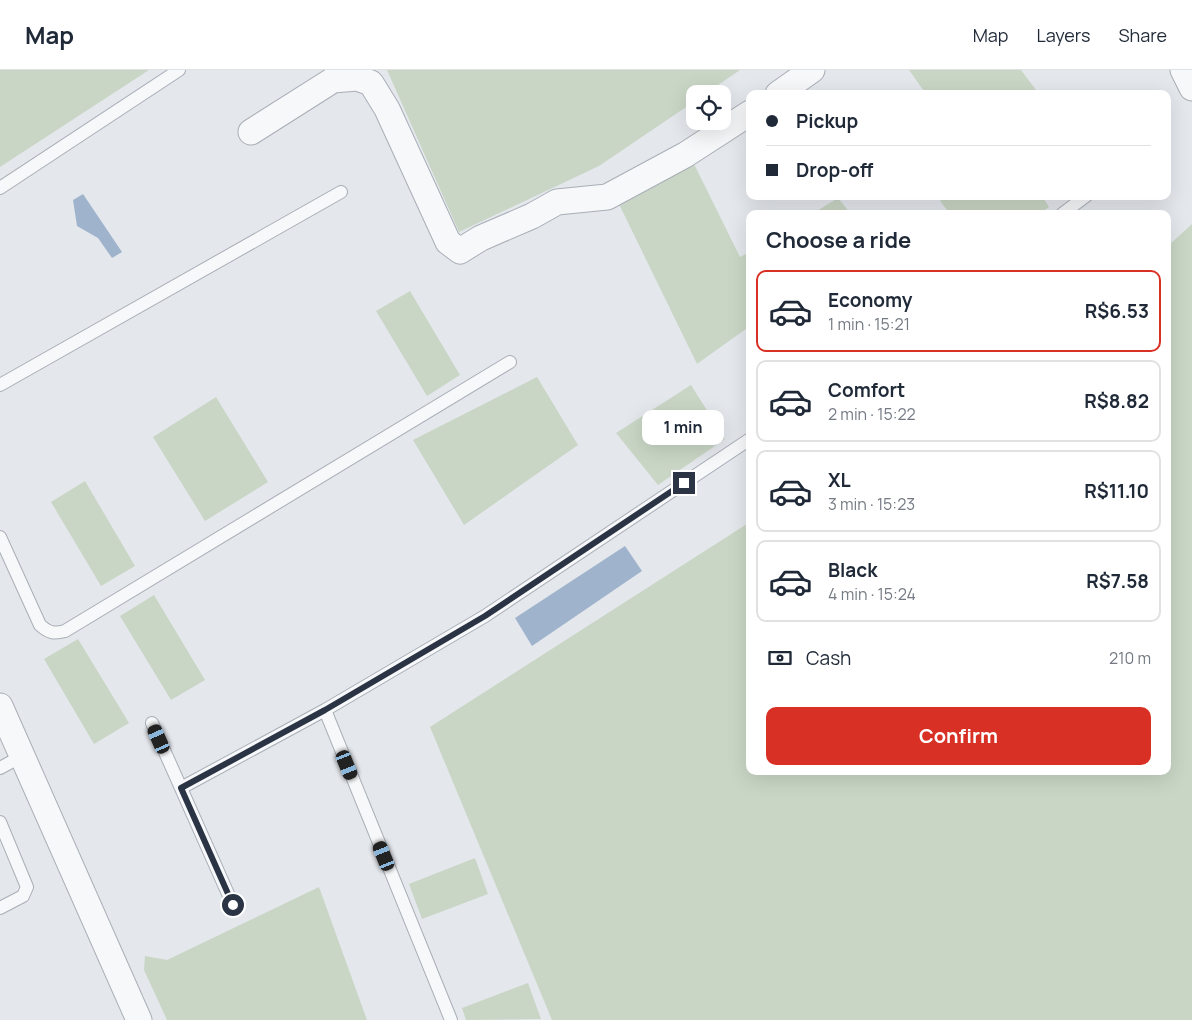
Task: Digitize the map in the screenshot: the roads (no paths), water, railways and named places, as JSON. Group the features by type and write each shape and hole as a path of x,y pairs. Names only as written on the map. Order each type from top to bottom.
{"street":[{"path":"784,90 812,70"},
{"path":"1183,70 1192,88"},
{"path":"250,132 333,80 357,78 371,83 387,109 448,242 460,251 481,238 532,216 557,202 607,197 642,180 746,115"},
{"path":"0,706 139,1020"}],"lane":[{"path":"0,188 179,70"},
{"path":"0,385 341,192"},
{"path":"1067,210 1081,200"},
{"path":"0,537 40,626 56,634 65,631 510,362"},
{"path":"181,788 325,710 485,616 746,442"},
{"path":"325,710 451,1020"},
{"path":"152,723 233,905"},
{"path":"0,768 22,756"},
{"path":"0,822 27,887 24,896 0,908"}],"water":[{"path":"83,194 122,252 112,258 98,238 77,226 73,200"},
{"path":"625,546 642,571 532,646 515,618"}]}
